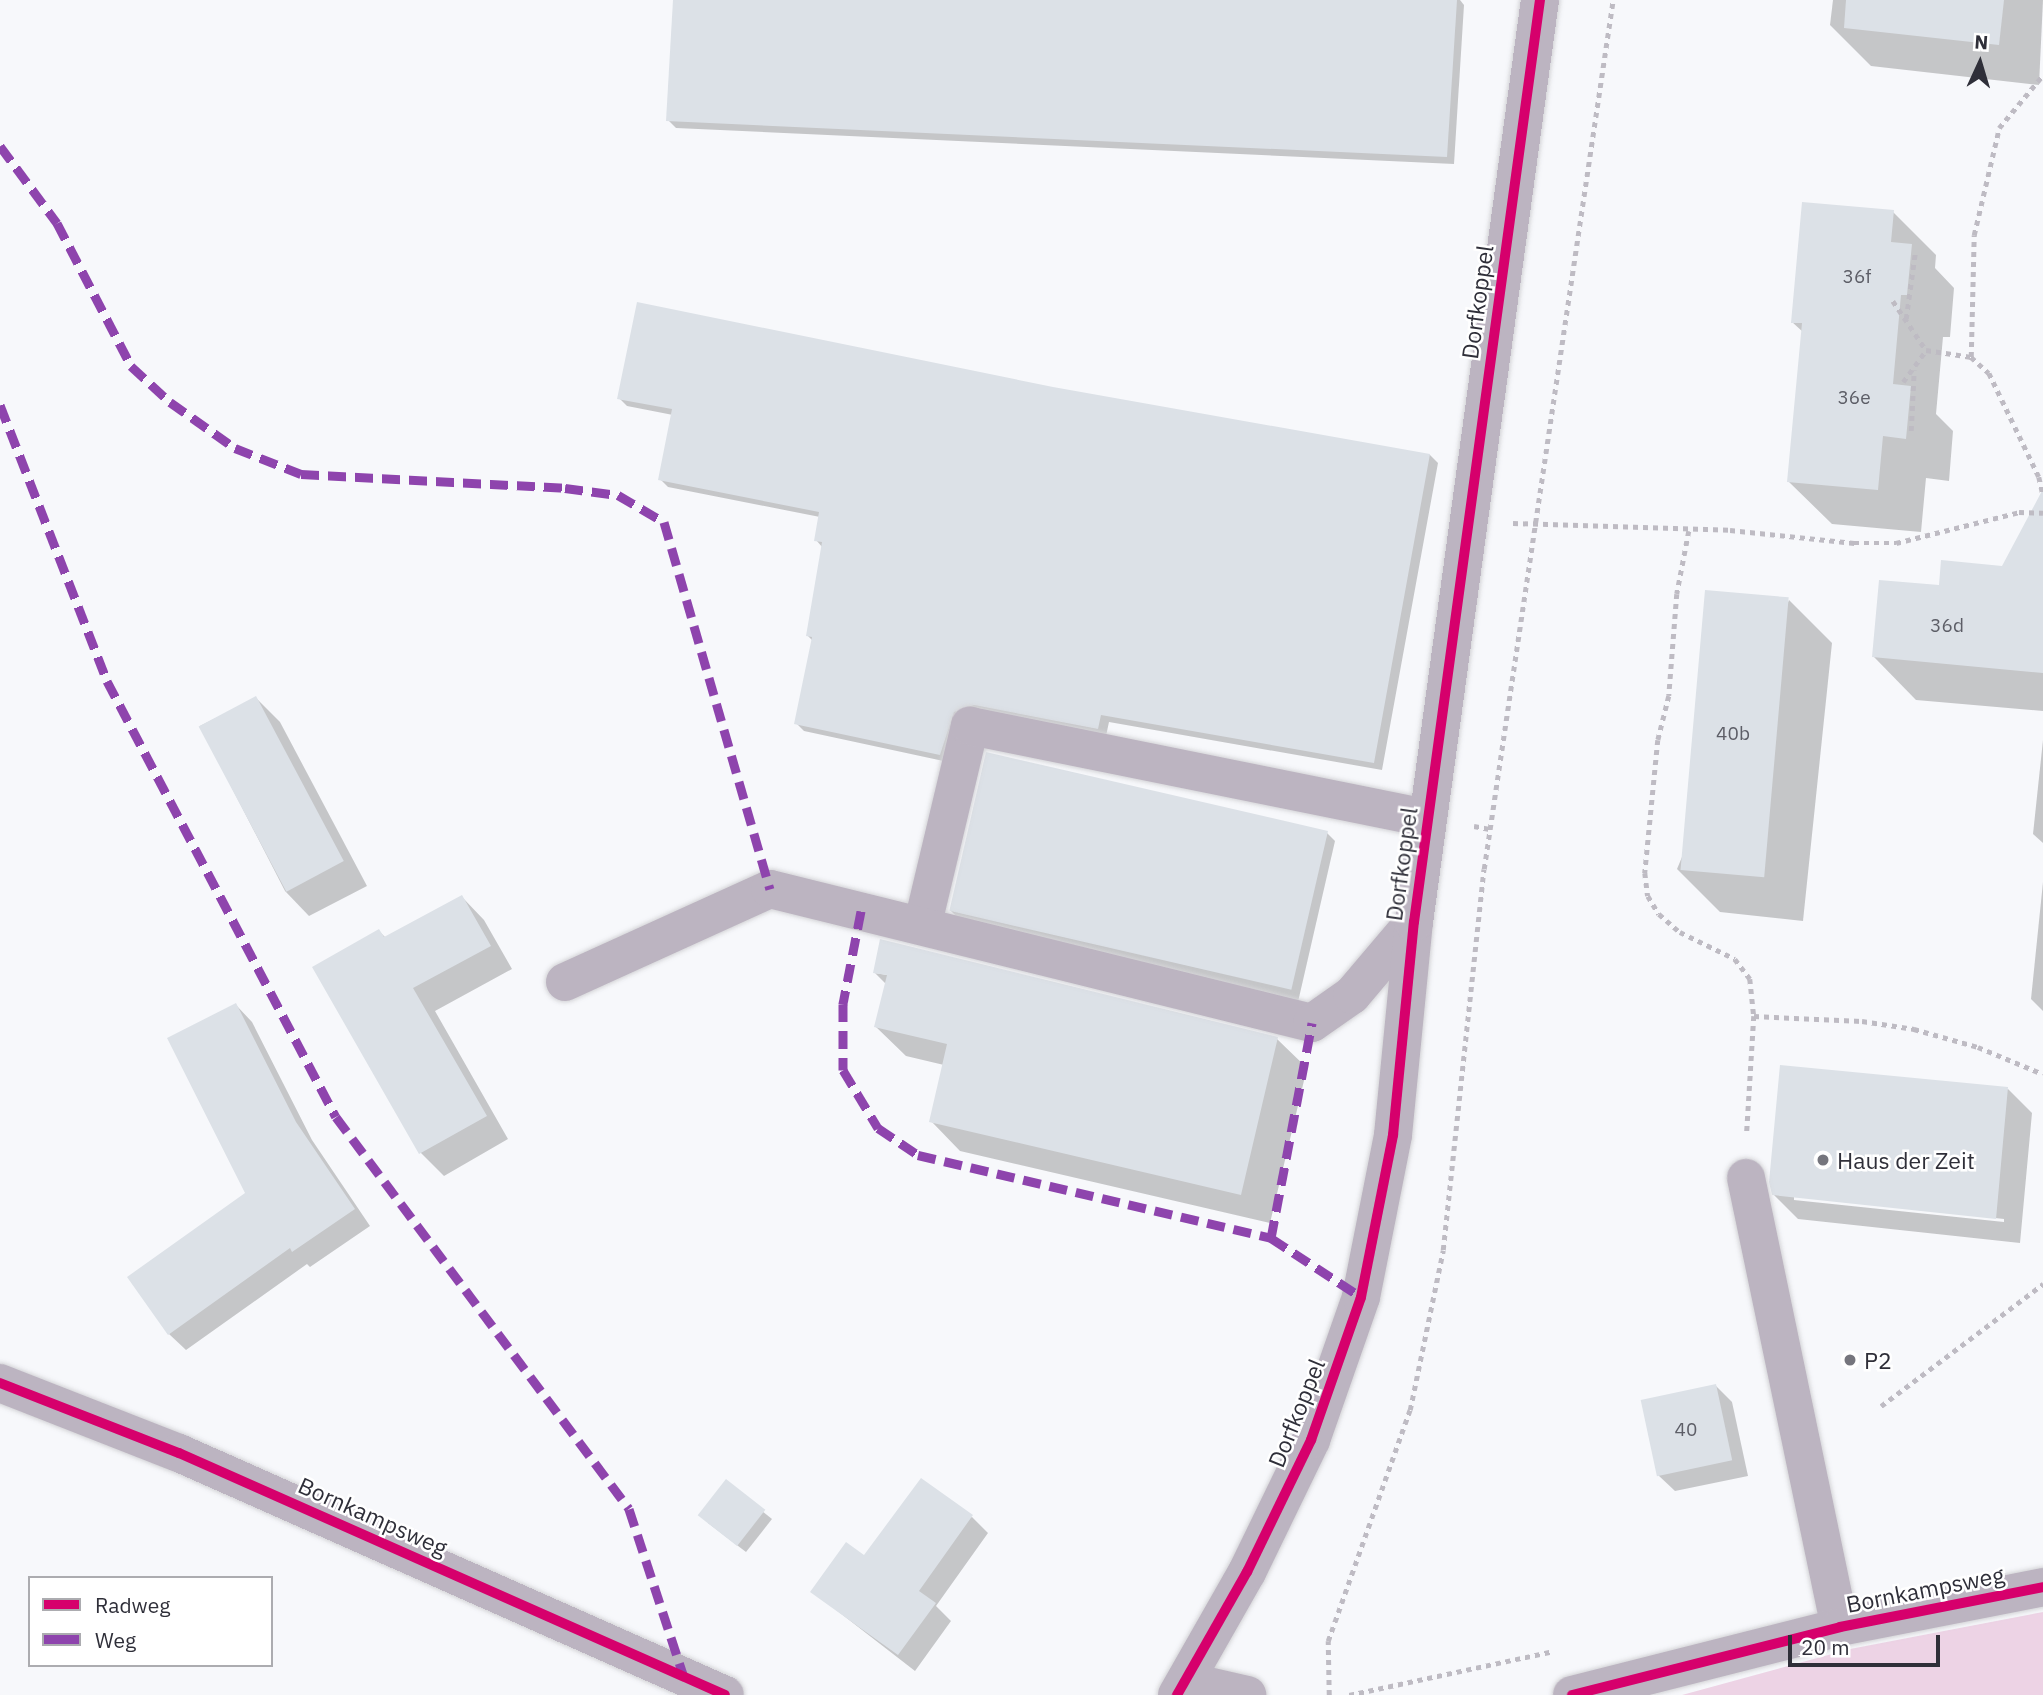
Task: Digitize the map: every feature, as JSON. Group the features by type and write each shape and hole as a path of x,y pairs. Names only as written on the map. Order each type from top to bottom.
{"street":[{"name":"Dorfkoppel","path":"1181,1688 1247,1572 1311,1440 1361,1297 1393,1135 1414,922 1540,0"},
{"path":"923,923 970,726 1428,818"},
{"path":"565,982 770,889 923,923 1312,1023 1352,995 1414,922"},
{"path":"1746,1178 1840,1627"},
{"name":"Bornkampsweg","path":"0,1383 179,1453 725,1695"},
{"name":"Bornkampsweg","path":"1572,1695 1840,1627 2043,1587"},
{"path":"1181,1688 1247,1695"}],"path":[{"path":"1329,1695 1328,1641 1410,1410 1443,1250 1484,869 1614,0"},
{"path":"1971,357 1974,235 1999,128 2043,75"},
{"path":"1905,320 1915,253"},
{"path":"1893,301 1926,350 1971,357 1995,385 2039,477 2043,495"},
{"path":"1903,382 1926,350"},
{"path":"1911,431 1914,370"},
{"path":"1469,522 1689,531 1730,530 1854,543 1896,542 2019,512 2043,513"},
{"path":"1689,531 1677,594 1669,696 1658,740 1644,873 1648,896 1659,915 1680,932 1735,959 1750,979 1754,1016 1746,1178"},
{"path":"1754,1016 1862,1021 1914,1029 1978,1047 2043,1074"},
{"path":"1881,1406 2043,1284"}],"shaded area":[{"path":"2043,1612 2043,1695 1682,1695 1850,1649"}],"building":[{"path":"673,0 1457,0 1447,157 666,121"},
{"path":"1846,0 2004,0 1999,45 1844,28"},
{"path":"1802,202 1894,210 1891,242 1912,244 1907,295 1901,295 1893,384 1911,386 1906,439 1883,436 1878,490 1787,482 1802,323 1791,323"},
{"path":"637,302 1053,387 1430,454 1374,763 1101,715 1098,729 974,705 954,712 940,755 794,724 812,637 806,636 822,542 814,541 819,512 658,480 672,409 617,399"},
{"path":"2043,489 2043,673 1872,657 1879,580 1939,585 1941,560 2002,566"},
{"path":"1705,590 1789,597 1764,877 1681,870"},
{"path":"256,696 344,861 286,892 199,727"},
{"path":"986,752 1328,831 1291,990 949,911"},
{"path":"462,895 491,946 413,988 487,1116 419,1154 312,967 379,929 384,937"},
{"path":"880,939 1278,1037 1241,1195 929,1122 947,1044 874,1027 887,975 873,973"},
{"path":"236,1003 296,1122 355,1209 292,1252 290,1248 168,1335 127,1277 245,1193 167,1038"},
{"name":"Haus der Zeit","path":"1780,1065 2008,1087 1996,1219 1772,1195 1769,1182"},
{"path":"1716,1384 1732,1460 1657,1476 1641,1400"},
{"path":"921,1478 973,1515 919,1591 936,1603 898,1655 810,1592 846,1542 864,1555"},
{"path":"726,1479 765,1510 737,1546 698,1515"}],"marked path":[{"path":"0,146 57,223 131,366 170,402 235,448 301,474 565,488 618,495 664,522 770,889"},
{"path":"0,405 107,681 336,1117 629,1509 684,1677"},
{"path":"861,911 843,1004 843,1070 878,1128 918,1155 1271,1238 1361,1297"},
{"path":"1271,1238 1312,1023"}],"cycle path":[{"path":"1177,1695 1247,1572 1311,1440 1361,1297 1393,1135 1414,922 1540,0"},
{"path":"0,1383 179,1453 725,1695"},
{"path":"1572,1695 1840,1627 2043,1587"}],"place":[{"name":"Haus der Zeit","path":"1823,1160"},
{"name":"P2","path":"1850,1360"}]}
